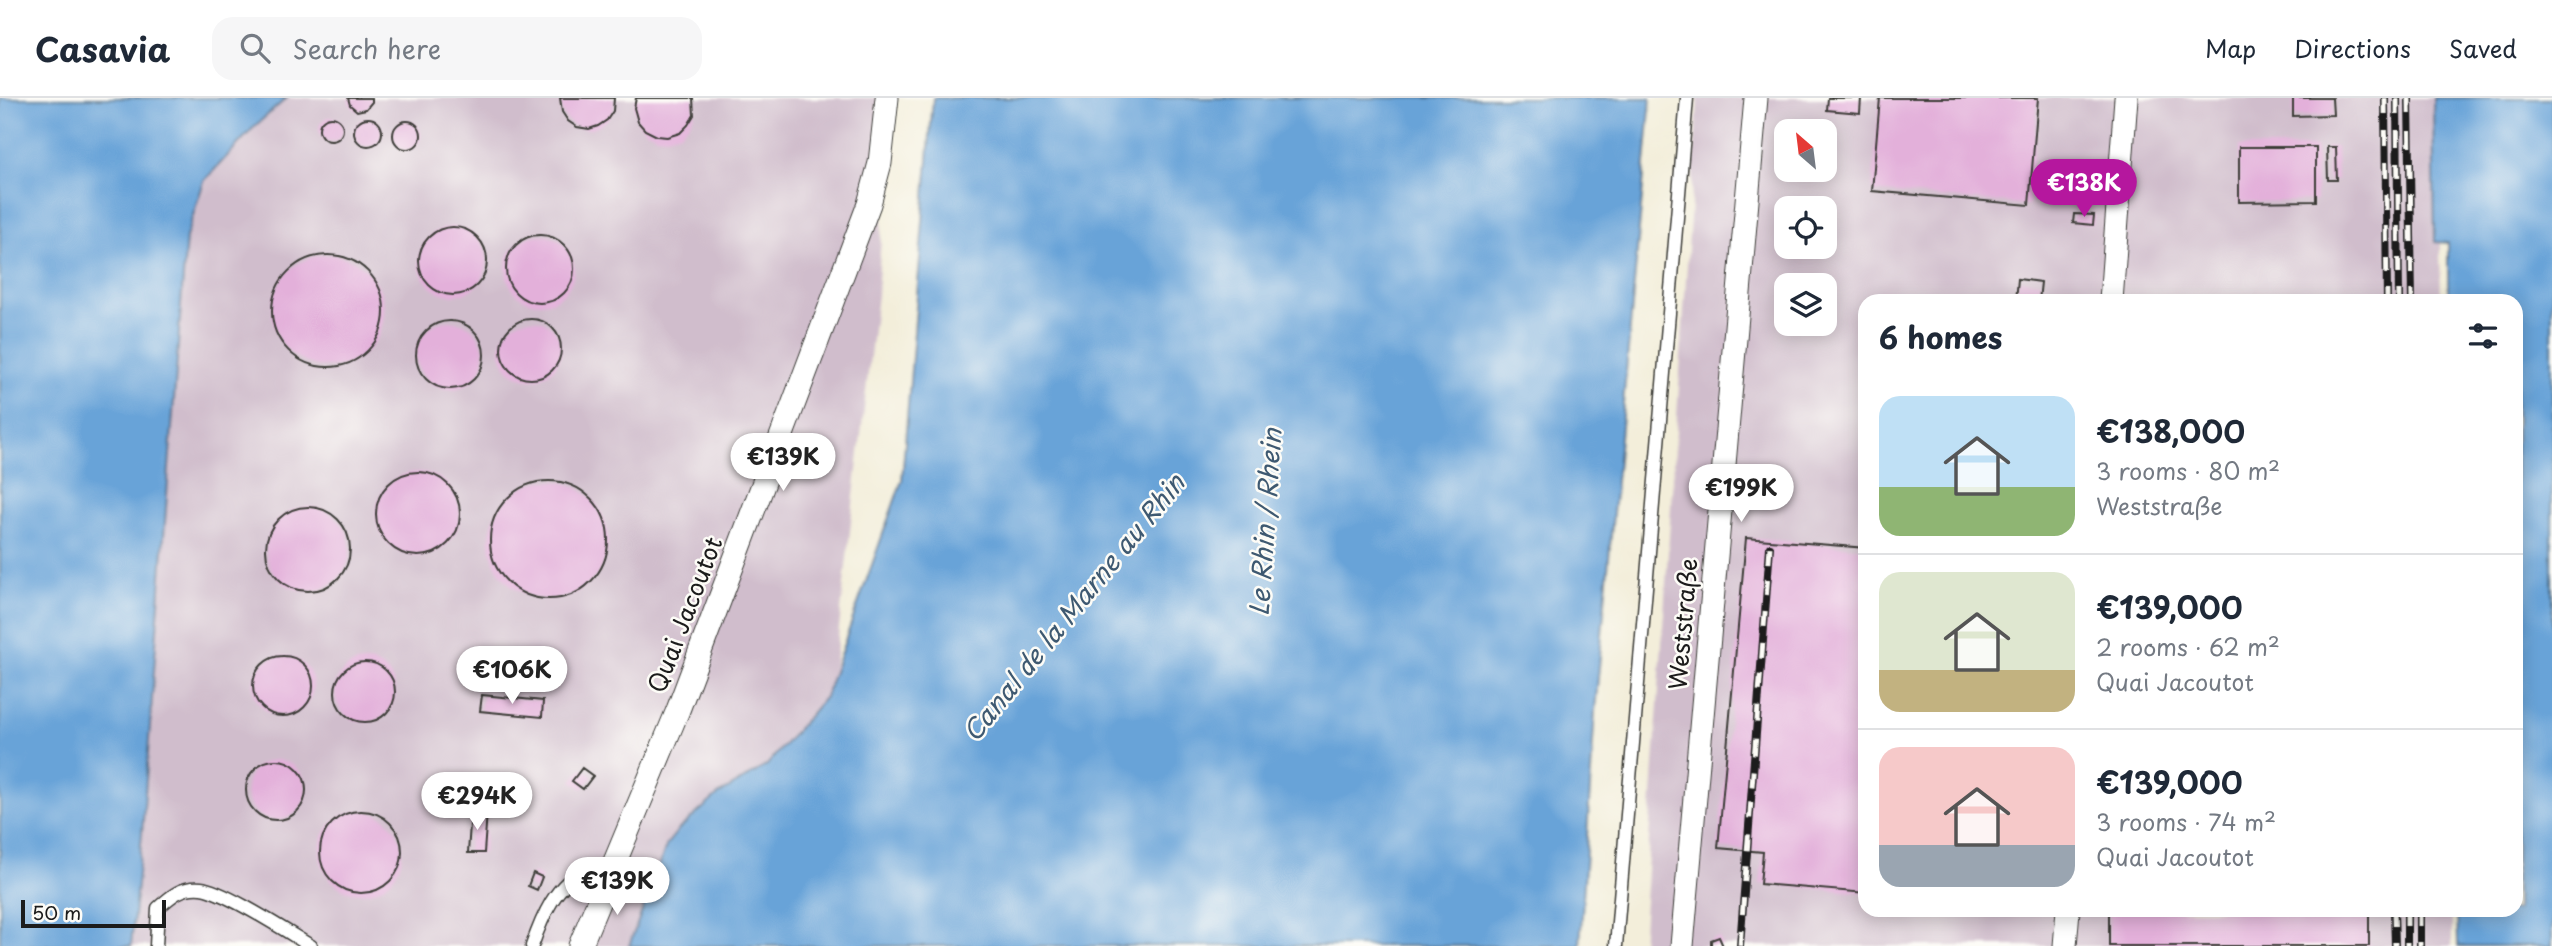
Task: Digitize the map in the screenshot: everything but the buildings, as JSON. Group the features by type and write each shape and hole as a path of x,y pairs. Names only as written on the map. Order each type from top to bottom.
{"street":[{"name":"Quai Jacoutot","path":"580,946 678,710 869,204 880,163 887,98"},
{"name":"Weststraße","path":"1682,946 1756,98"},
{"path":"2112,294 2126,98"},
{"path":"2065,946 2067,917"}],"lane":[{"path":"1616,946 1687,98"},
{"path":"532,946 539,927 562,887 585,872 612,870"},
{"path":"156,946 159,908 175,891 201,887 235,902 311,946"}],"shaded area":[{"path":"0,98 891,98 877,295 834,672 808,946 0,946"},
{"path":"1698,98 2437,98 2441,294 1858,294 1858,917 2452,917 2452,946 1642,946"}],"water":[{"path":"0,98 287,98 256,125 204,181 186,237 142,834 131,946 0,946"},
{"path":"933,98 1651,98 1595,711 1580,946 629,946 667,844 679,829 718,795 767,765 825,697 902,480"},
{"path":"2433,98 2552,98 2552,946 2458,946 2457,917 2523,917 2523,294 2448,294 2448,243 2435,242"}],"railway":[{"path":"2385,98 2387,294"},
{"path":"2397,98 2399,294"},
{"path":"2409,98 2412,294"},
{"path":"1740,946 1770,547"},
{"path":"2394,917 2395,946"},
{"path":"2407,917 2407,946"},
{"path":"2420,917 2420,946"}],"water label":[{"name":"Le Rhin / Rhein","path":"1266,522"},
{"name":"Canal de la Marne au Rhin","path":"1074,608"}]}
